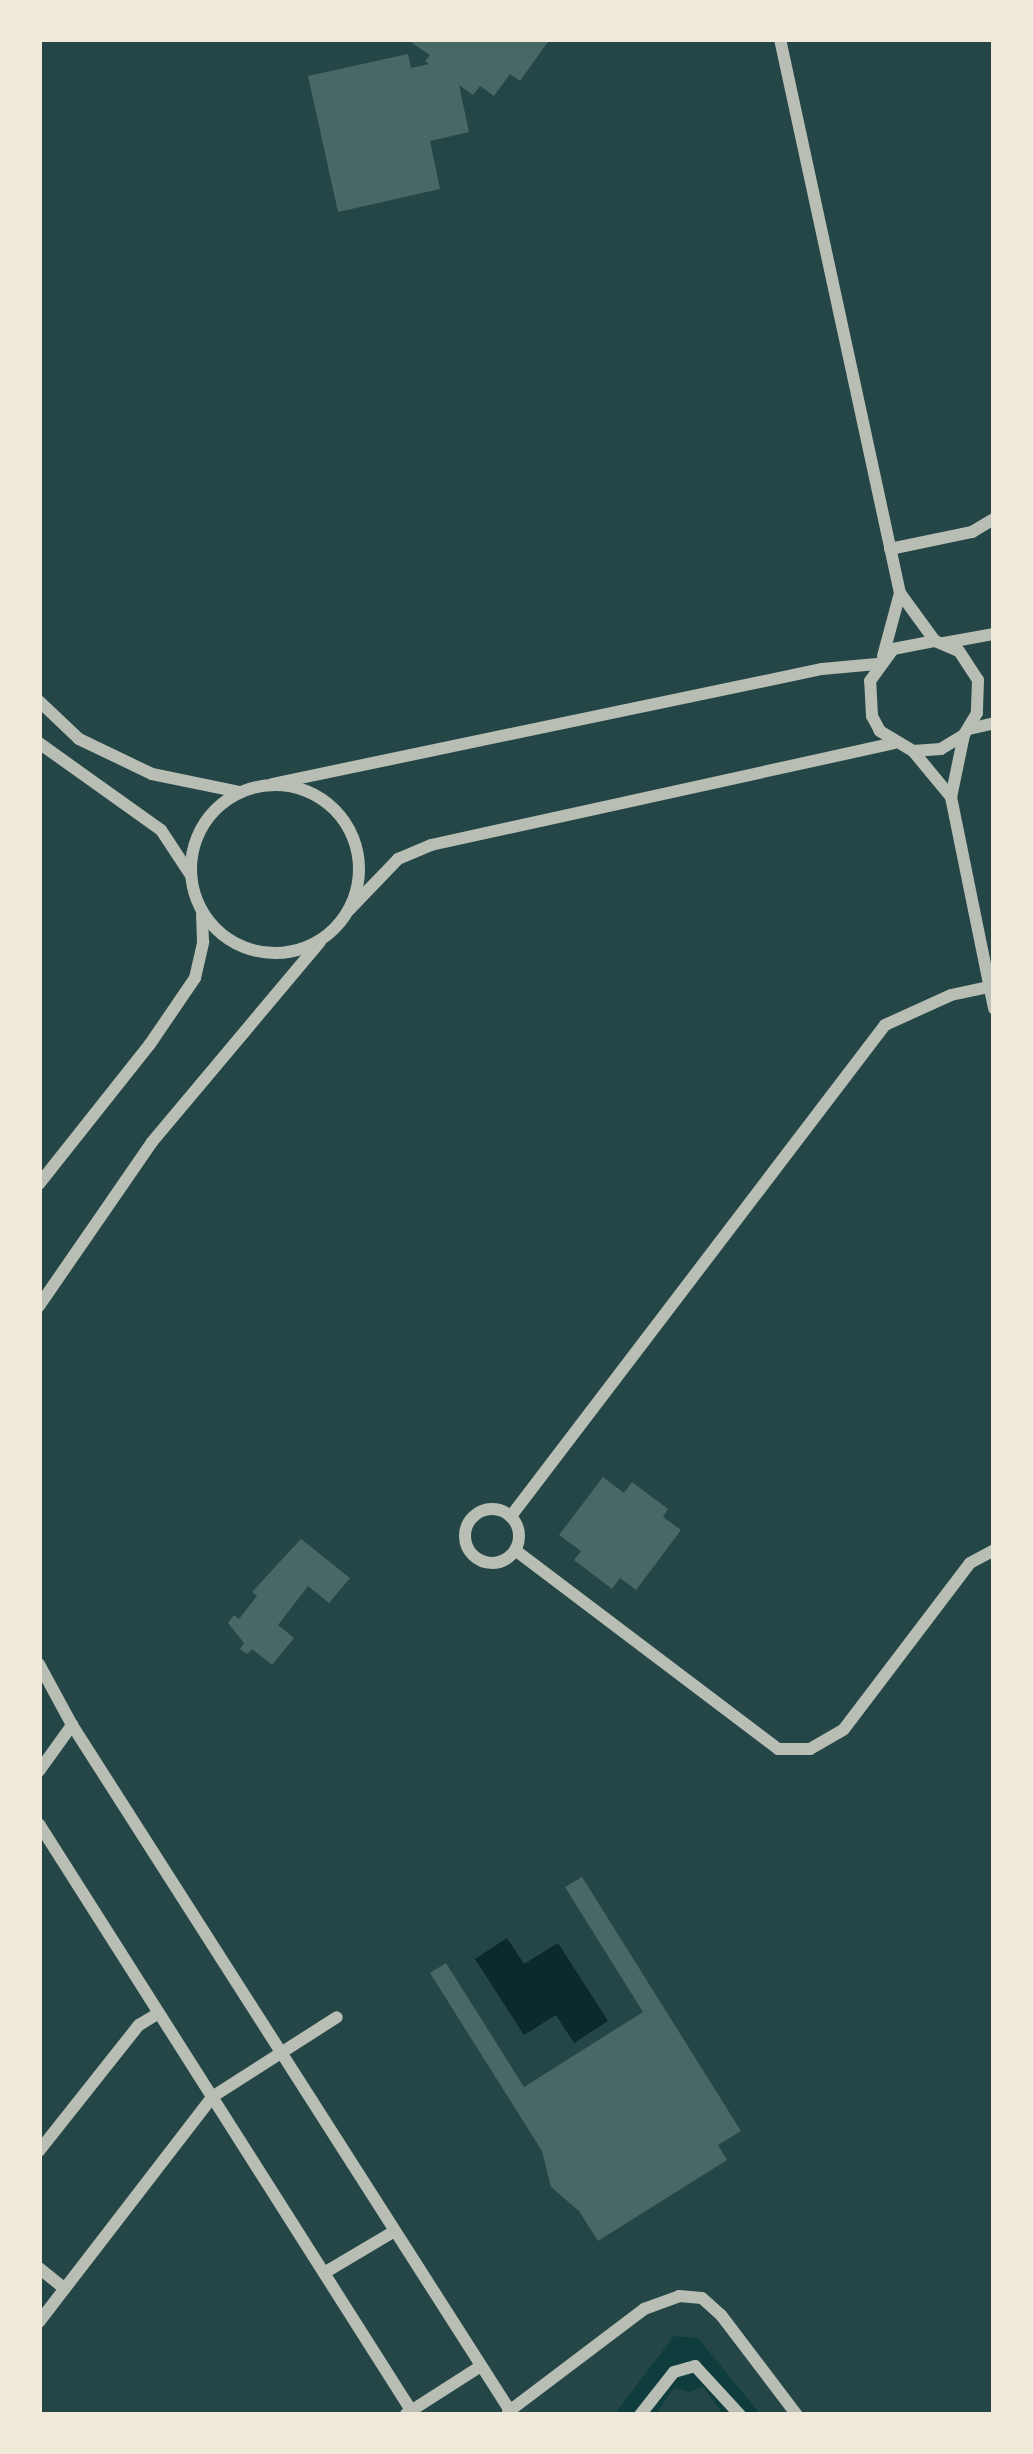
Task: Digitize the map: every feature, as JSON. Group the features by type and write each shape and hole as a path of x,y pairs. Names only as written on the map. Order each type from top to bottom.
{"street":[{"path":"780,39 900,593 940,642 970,664 978,680 980,696 951,797 994,1009"},
{"path":"890,549 972,532 994,519"},
{"path":"900,593 868,698 880,731 913,751 940,749 967,732 994,723"},
{"path":"39,701 80,739 152,774 240,792 822,670 880,662 906,643 994,634"},
{"path":"39,743 161,830 190,875 202,913 203,942 195,979 39,1184"},
{"path":"39,1306 152,1142 322,939 398,859 431,845 893,743"},
{"path":"913,751 951,797"},
{"path":"272,784 321,797 340,814 359,861 349,910"},
{"path":"190,875 202,826 240,792"},
{"path":"202,913 220,934 243,948 270,954 297,951 322,939"},
{"path":"511,1516 885,1025 951,995 989,986"},
{"path":"496,1509 511,1516 518,1529 514,1550 502,1561 485,1562 471,1554 464,1538 468,1522 480,1511 496,1509"},
{"path":"514,1550 778,1749 810,1749 844,1729 970,1563 994,1550"},
{"path":"39,1664 72,1725 508,2412 644,2309 679,2296 702,2298 721,2315 797,2415"},
{"path":"39,1771 72,1725"},
{"path":"39,1824 410,2413 481,2366"},
{"path":"39,2151 139,2026 159,2013"},
{"path":"39,2322 212,2097 337,2017"},
{"path":"324,2273 393,2232"},
{"path":"39,2269 64,2289"},
{"path":"640,2415 674,2372 695,2366 740,2415"}],"shaded area":[{"path":"39,39 994,39 994,2415 761,2415 698,2338 674,2336 614,2415 39,2415"},
{"path":"507,1938 524,1964 558,1943 608,2021 574,2043 556,2015 524,2035 475,1959"},
{"path":"703,2387 724,2415 655,2415 674,2388 689,2392"}],"building":[{"path":"415,39 550,39 520,81 510,74 494,96 480,86 473,95 459,85 469,132 430,141 440,189 338,212 308,76 408,54 411,68 429,64 425,61 430,55 412,43"},
{"path":"603,1477 624,1493 632,1482 668,1509 663,1517 681,1530 636,1590 620,1578 612,1589 574,1560 581,1551 559,1535"},
{"path":"301,1539 350,1578 329,1603 308,1586 278,1625 294,1638 272,1665 252,1649 247,1654 240,1649 244,1643 228,1623 234,1615 239,1619 257,1596 252,1592"},
{"path":"582,1877 741,2131 718,2145 727,2160 598,2241 579,2211 551,2187 542,2151 430,1973 446,1963 524,2087 643,2012 565,1887"}]}
